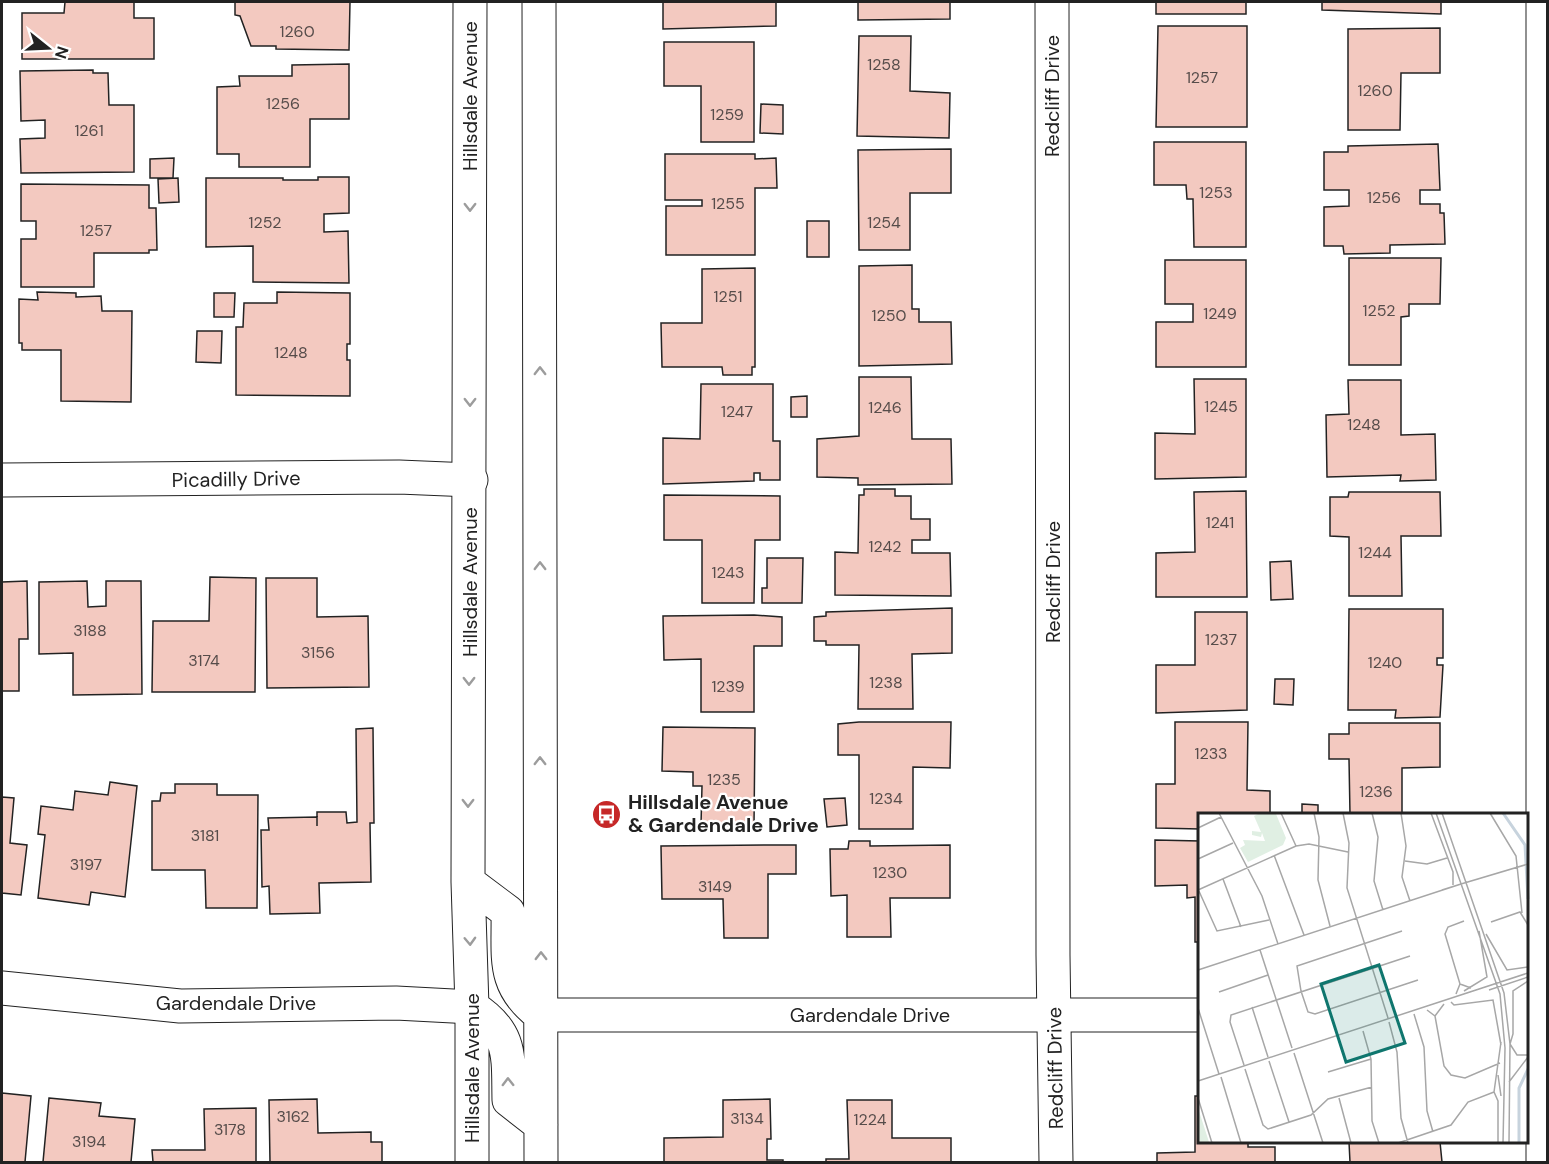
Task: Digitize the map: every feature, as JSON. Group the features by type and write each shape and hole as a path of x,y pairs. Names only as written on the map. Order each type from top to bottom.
{"main road":[{"name":"Hillsdale Avenue","path":"470,2 471,480 468,882 472,1007 472,1162"},
{"path":"539,2 541,1162"},
{"name":"Redcliff Drive","path":"1052,2 1056,1162"},
{"path":"1542,2 1539,1020 1543,1162"},
{"name":"Picadilly Drive","path":"2,480 399,477 471,480"},
{"path":"468,882 508,912 509,975 523,1002 541,1015"},
{"name":"Gardendale Drive","path":"2,987 180,1006 396,1003 472,1007"},
{"path":"472,1007 489,1018 508,1047 509,1100 541,1125"},
{"name":"Gardendale Drive","path":"541,1015 1054,1013 1198,1015"}],"building":[{"path":"65,2 134,2 134,18 154,18 154,59 22,59 22,13 64,13"},
{"path":"235,2 350,2 349,50 276,49 276,46 251,46 240,16 235,15"},
{"path":"663,2 776,2 776,26 663,29"},
{"path":"858,2 950,2 950,19 858,20"},
{"path":"1156,2 1246,2 1246,14 1156,14"},
{"path":"1322,2 1441,2 1441,14 1322,10"},
{"path":"1158,26 1247,26 1247,127 1156,127"},
{"path":"1440,28 1440,73 1401,73 1400,130 1348,130 1348,29"},
{"path":"859,36 911,36 910,91 950,93 949,138 857,136"},
{"path":"664,42 754,42 754,142 701,142 701,86 664,86"},
{"path":"349,64 349,119 310,119 310,167 239,167 239,154 217,154 217,87 240,86 239,76 292,76 292,65"},
{"path":"93,70 93,73 108,73 109,105 134,105 134,172 21,173 20,139 45,138 45,120 21,121 20,71"},
{"path":"761,104 783,105 783,134 760,133"},
{"path":"1154,142 1246,142 1246,247 1194,247 1193,199 1187,199 1186,185 1154,185"},
{"path":"1438,144 1440,190 1420,190 1420,204 1440,204 1440,213 1444,213 1445,244 1390,245 1390,253 1344,254 1343,246 1324,246 1324,207 1349,206 1349,190 1324,190 1324,152 1348,152 1348,146"},
{"path":"951,149 951,193 910,193 910,250 859,250 858,150"},
{"path":"665,154 755,154 755,159 776,158 777,188 755,188 755,255 666,255 666,206 702,206 702,200 665,200"},
{"path":"174,158 173,178 150,178 150,159"},
{"path":"318,177 349,177 349,213 324,214 324,232 348,231 349,283 253,282 253,246 206,247 206,178 318,180"},
{"path":"178,178 179,202 159,203 158,179"},
{"path":"21,184 149,185 149,208 156,208 157,250 149,250 149,253 94,253 94,287 21,287 21,239 36,239 36,221 21,221"},
{"path":"807,221 829,221 829,257 807,257"},
{"path":"1349,258 1441,258 1440,304 1409,304 1409,316 1401,317 1401,365 1349,365"},
{"path":"1165,260 1246,260 1246,367 1156,367 1156,322 1193,322 1193,304 1165,304"},
{"path":"912,265 912,309 919,309 919,322 951,322 952,364 859,366 859,266"},
{"path":"755,268 755,367 752,367 752,375 723,375 722,367 662,367 661,323 702,323 702,269"},
{"path":"37,292 76,293 76,297 101,296 102,311 132,311 131,402 61,401 61,350 22,350 22,343 19,343 19,299 38,300"},
{"path":"277,292 350,293 350,344 347,344 347,360 350,360 350,396 236,395 236,327 243,327 244,303 277,303"},
{"path":"214,293 235,293 234,317 214,317"},
{"path":"197,331 222,331 221,363 196,362"},
{"path":"859,377 911,377 912,439 951,439 952,484 858,485 858,478 817,477 817,439 859,436"},
{"path":"1194,379 1246,379 1246,477 1155,479 1155,433 1195,434"},
{"path":"1348,380 1401,380 1401,435 1435,434 1436,480 1400,481 1401,475 1327,477 1326,415 1349,414"},
{"path":"701,384 773,384 773,441 780,441 780,480 760,480 760,473 754,473 754,481 663,484 663,438 700,439"},
{"path":"807,396 807,417 791,417 791,397"},
{"path":"864,489 895,489 895,496 911,496 911,519 930,519 930,540 912,540 912,553 950,553 951,596 835,595 835,552 858,553 859,495 864,495"},
{"path":"1246,491 1247,597 1156,597 1156,553 1195,552 1194,492"},
{"path":"1349,492 1440,492 1441,536 1401,536 1402,596 1349,596 1349,537 1330,536 1330,497 1348,497"},
{"path":"664,495 780,496 780,540 755,540 754,603 702,603 702,540 664,540"},
{"path":"767,558 803,558 802,603 762,603 762,588 767,588"},
{"path":"1291,561 1293,599 1271,600 1270,562"},
{"path":"210,577 256,578 255,692 152,692 153,621 209,621"},
{"path":"266,578 317,578 317,617 368,616 369,687 267,688"},
{"path":"27,581 28,639 19,639 19,691 2,691 2,582"},
{"path":"87,581 88,607 106,606 106,581 141,581 142,694 73,695 73,653 39,654 39,582"},
{"path":"952,608 952,653 912,654 913,709 858,709 859,645 826,645 826,641 814,641 814,617 826,616 826,612"},
{"path":"1349,609 1443,609 1443,658 1437,658 1437,665 1443,665 1440,717 1395,718 1396,710 1348,710"},
{"path":"1195,612 1247,612 1247,710 1156,713 1156,665 1195,665"},
{"path":"663,616 782,617 782,646 754,646 754,712 701,712 701,659 664,660"},
{"path":"1275,679 1294,679 1293,705 1274,704"},
{"path":"951,722 950,768 913,767 913,829 859,829 859,755 838,755 838,724"},
{"path":"1175,722 1248,722 1247,790 1270,791 1270,813 1198,813 1198,829 1156,828 1156,784 1175,784"},
{"path":"1349,723 1440,723 1440,767 1402,768 1402,813 1350,813 1349,759 1329,759 1329,734 1349,734"},
{"path":"663,727 755,728 754,826 701,825 702,786 693,786 693,772 662,771"},
{"path":"373,728 374,823 370,823 371,882 319,883 320,913 270,914 269,886 262,887 261,830 269,830 268,818 317,817 317,812 346,812 347,823 357,822 356,729"},
{"path":"110,782 137,786 125,897 91,892 89,905 38,898 45,835 38,834 41,806 73,810 75,791 108,795"},
{"path":"175,784 217,784 217,795 258,795 257,908 206,908 205,870 152,870 152,801 160,801 161,793 175,793"},
{"path":"2,797 14,798 10,843 27,845 21,895 2,893"},
{"path":"845,798 847,825 827,827 824,799"},
{"path":"1302,804 1318,805 1318,813 1302,813"},
{"path":"1155,840 1198,841 1198,942 1195,942 1195,897 1187,898 1187,885 1155,886"},
{"path":"849,841 870,841 870,846 950,845 950,898 890,898 891,937 847,937 847,895 831,896 830,849 848,849"},
{"path":"796,845 796,874 768,874 768,938 724,938 723,899 662,899 661,846"},
{"path":"2,1093 31,1096 25,1162 2,1162"},
{"path":"1195,1096 1198,1096 1198,1143 1248,1143 1248,1147 1275,1147 1275,1162 1157,1162 1157,1153 1195,1152"},
{"path":"49,1098 101,1103 99,1116 135,1119 131,1162 43,1162"},
{"path":"317,1099 318,1133 371,1132 371,1142 382,1142 382,1162 270,1162 269,1100"},
{"path":"770,1099 771,1139 767,1139 767,1160 783,1160 783,1162 664,1162 664,1138 723,1137 723,1100"},
{"path":"847,1100 892,1100 892,1138 951,1138 951,1162 826,1162 826,1159 849,1159"},
{"path":"256,1108 256,1162 153,1162 152,1150 205,1150 204,1109"},
{"path":"1349,1143 1440,1143 1442,1162 1350,1162"}],"place":[{"name":"Hillsdale Avenue & Gardendale Drive","path":"607,814"}]}
